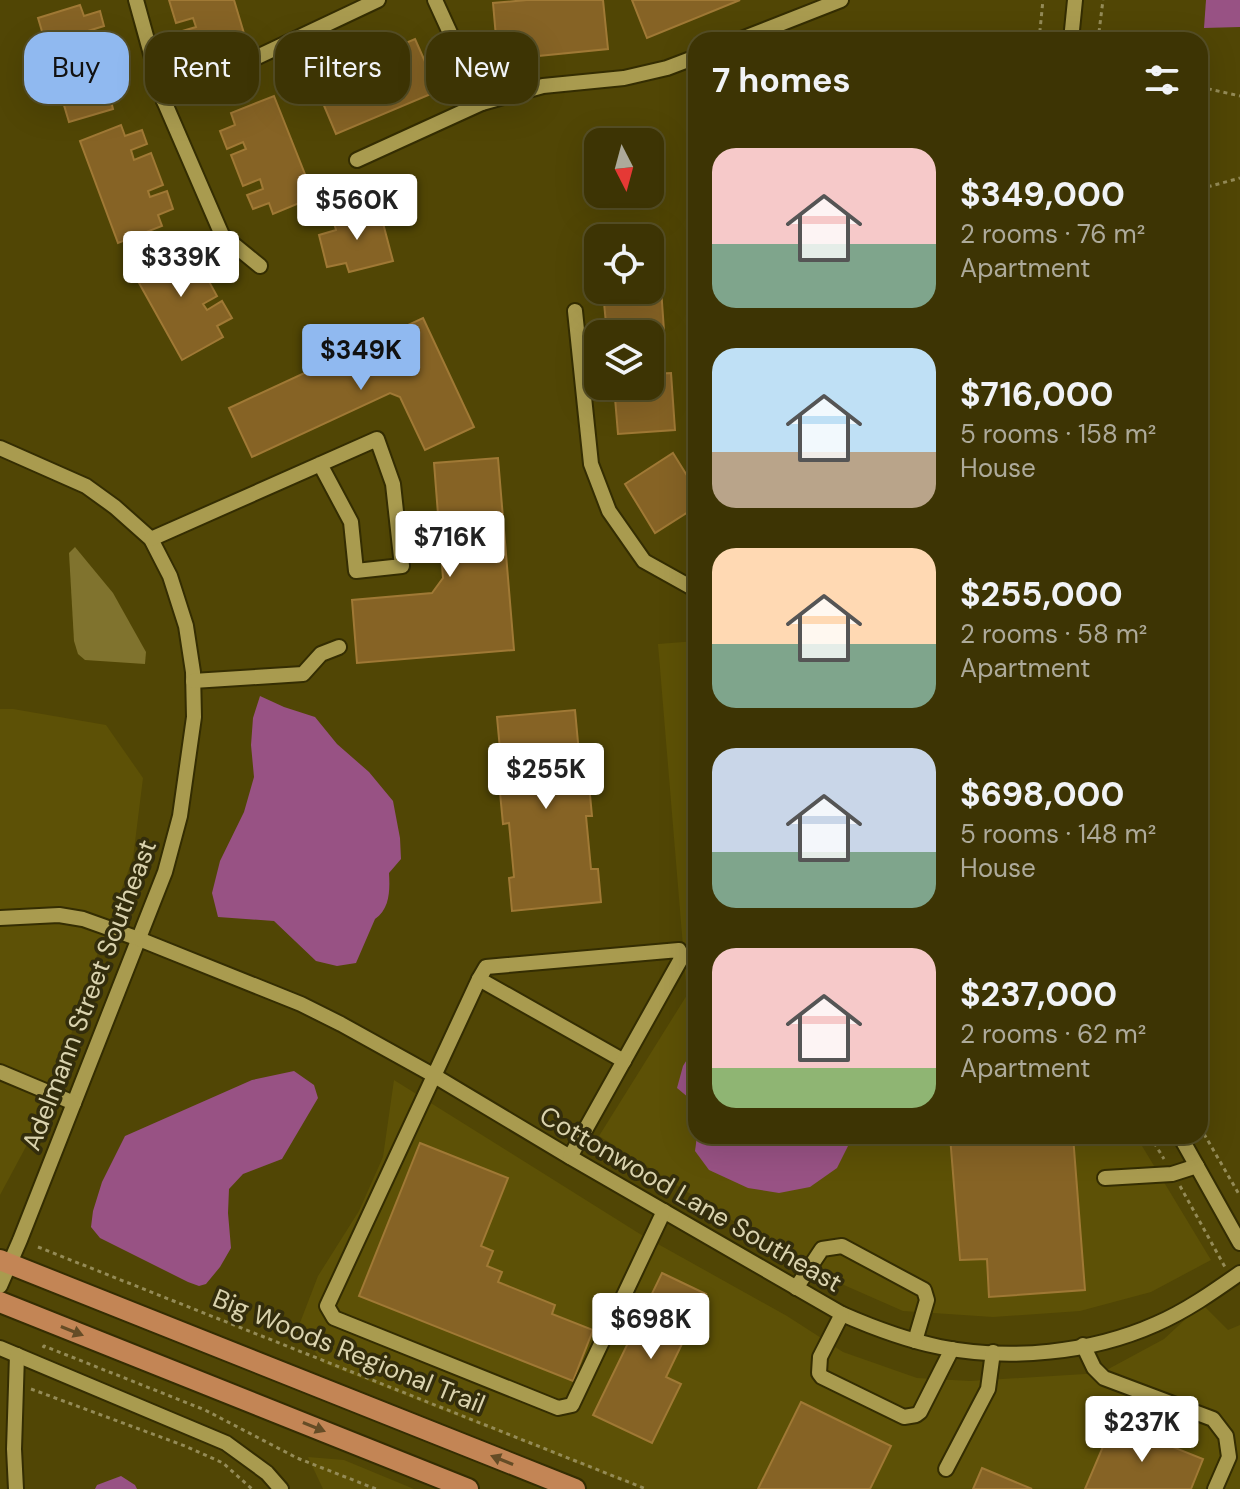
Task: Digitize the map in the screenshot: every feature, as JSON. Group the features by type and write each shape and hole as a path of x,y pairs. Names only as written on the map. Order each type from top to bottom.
{"main road":[{"path":"4,1262 575,1489"},
{"path":"0,1302 468,1489"}],"street":[{"path":"136,0 145,32"},
{"path":"259,56 378,0"},
{"path":"435,0 450,32"},
{"path":"759,32 841,0"},
{"path":"1072,32 1075,0"},
{"path":"538,87 624,78 688,60"},
{"path":"165,104 222,235 260,266"},
{"path":"357,160 480,104"},
{"path":"575,311 591,464 609,511 644,561 688,586"},
{"path":"151,539 320,464 377,439 393,484 402,566 356,571 351,522 320,464"},
{"name":"Adelmann Street Southeast","path":"0,448 86,486 151,539 170,576 186,626 194,717 180,816 165,872 20,1240 4,1262 0,1286"},
{"path":"193,681 303,674 321,654 339,647"},
{"name":"Cottonwood Lane Southeast","path":"0,918 59,915 83,919 301,1004 433,1075 842,1314 915,1341 952,1349 1028,1354 1119,1338 1192,1306 1236,1276"},
{"path":"570,1157 682,957 679,950 486,967 327,1306 334,1318 558,1408 572,1405 664,1211"},
{"path":"479,979 624,1061"},
{"path":"0,1072 74,1103"},
{"path":"1185,1144 1240,1243"},
{"path":"1105,1178 1172,1174 1197,1166"},
{"path":"796,1288 822,1249 842,1246 924,1290 927,1300 915,1341"},
{"path":"842,1314 820,1357 819,1373 904,1417 920,1412 952,1349"},
{"path":"1083,1345 1094,1368 1104,1378 1213,1419 1226,1436 1229,1457 1215,1489"},
{"path":"0,1348 226,1443 267,1473 281,1489"},
{"path":"946,1469 988,1389 993,1352"},
{"path":"16,1489 17,1355"}],"path":[{"path":"1040,32 1043,0"},
{"path":"1099,32 1103,0"},
{"path":"1208,89 1240,96"},
{"path":"1208,186 1240,178"},
{"path":"1208,1141 1240,1196"},
{"path":"1155,1144 1236,1276"},
{"name":"Big Woods Regional Trail","path":"38,1247 646,1489"},
{"path":"41,1352 44,1346 205,1410 297,1458 376,1489"},
{"path":"16,1383 223,1463 252,1489"}],"shaded area":[{"path":"1206,0 1240,0 1240,27 1204,28"},
{"path":"75,547 113,593 146,652 145,664 85,660 78,654 74,641 69,553"},
{"path":"688,642 688,1144 1141,1144 1211,1260 1151,1292 1080,1311 993,1317 903,1311 812,1271 599,1136 687,995 658,644"},
{"path":"260,696 315,717 393,801 401,859 389,873 386,905 375,919 356,963 337,966 316,961 274,921 218,917 212,893 220,861 244,812 254,777 251,745 253,718"},
{"path":"0,709 106,725 143,778 133,858 88,980 51,1100 0,1195"},
{"path":"688,1058 688,1097 677,1088"},
{"path":"294,1071 314,1085 318,1098 282,1159 243,1174 229,1189 231,1248 206,1284 199,1286 188,1282 100,1238 91,1227 102,1182 125,1136 252,1080"},
{"path":"394,1080 640,1234 787,1316 843,1352 917,1378 970,1381 1101,1373 1164,1339 1202,1304 1228,1330 1240,1325 1240,1489 642,1489 323,1363 298,1328 318,1276 359,1211 383,1157"},
{"path":"696,1144 849,1144 837,1168 810,1187 779,1193 748,1188 709,1170 695,1151"},
{"path":"308,1457 344,1460 414,1489 323,1489"},
{"path":"121,1476 137,1489 95,1489 97,1485"}],"building":[{"path":"169,0 234,0 244,32 179,32 196,27 193,18 176,23"},
{"path":"603,0 608,49 538,56 538,32 496,32 493,3"},
{"path":"632,0 740,0 647,38"},
{"path":"80,5 84,16 100,11 104,26 88,32 42,32 38,18"},
{"path":"415,39 426,64 426,96 410,103 410,41"},
{"path":"274,96 314,197 273,214 269,203 253,209 247,195 263,189 260,179 243,186 231,155 246,149 243,142 227,149 220,131 235,125 231,113"},
{"path":"64,104 112,104 113,109 69,122"},
{"path":"323,104 407,104 336,134"},
{"path":"121,125 125,136 142,130 147,144 131,150 134,160 151,153 163,185 148,191 150,197 167,191 173,209 158,215 162,226 118,243 80,141"},
{"path":"379,208 393,261 349,272 346,263 327,267 319,235 336,230 333,219"},
{"path":"167,243 173,253 188,245 196,258 181,266 186,275 201,267 217,296 203,304 207,310 222,301 232,318 217,326 223,337 182,360 129,265"},
{"path":"604,304 662,304 663,320 606,320"},
{"path":"423,318 474,427 425,450 400,397 390,393 252,457 229,408"},
{"path":"664,373 671,373 675,430 618,434 615,400 664,400"},
{"path":"673,453 688,477 688,512 655,533 625,484"},
{"path":"498,458 514,650 357,663 352,600 432,593 443,578 434,463"},
{"path":"575,710 581,775 588,774 592,816 586,816 591,869 598,869 601,902 512,911 509,878 514,877 509,823 503,824 497,717"},
{"path":"420,1143 508,1178 481,1246 493,1251 487,1266 502,1272 498,1282 555,1305 552,1314 593,1330 573,1381 359,1296"},
{"path":"951,1144 1074,1144 1085,1290 989,1297 987,1259 960,1260"},
{"path":"662,1273 706,1294 666,1377 681,1384 652,1443 593,1415"},
{"path":"801,1402 891,1446 870,1489 758,1489"},
{"path":"1113,1423 1203,1459 1191,1489 1085,1489"},
{"path":"982,1468 1032,1489 973,1489"}]}
